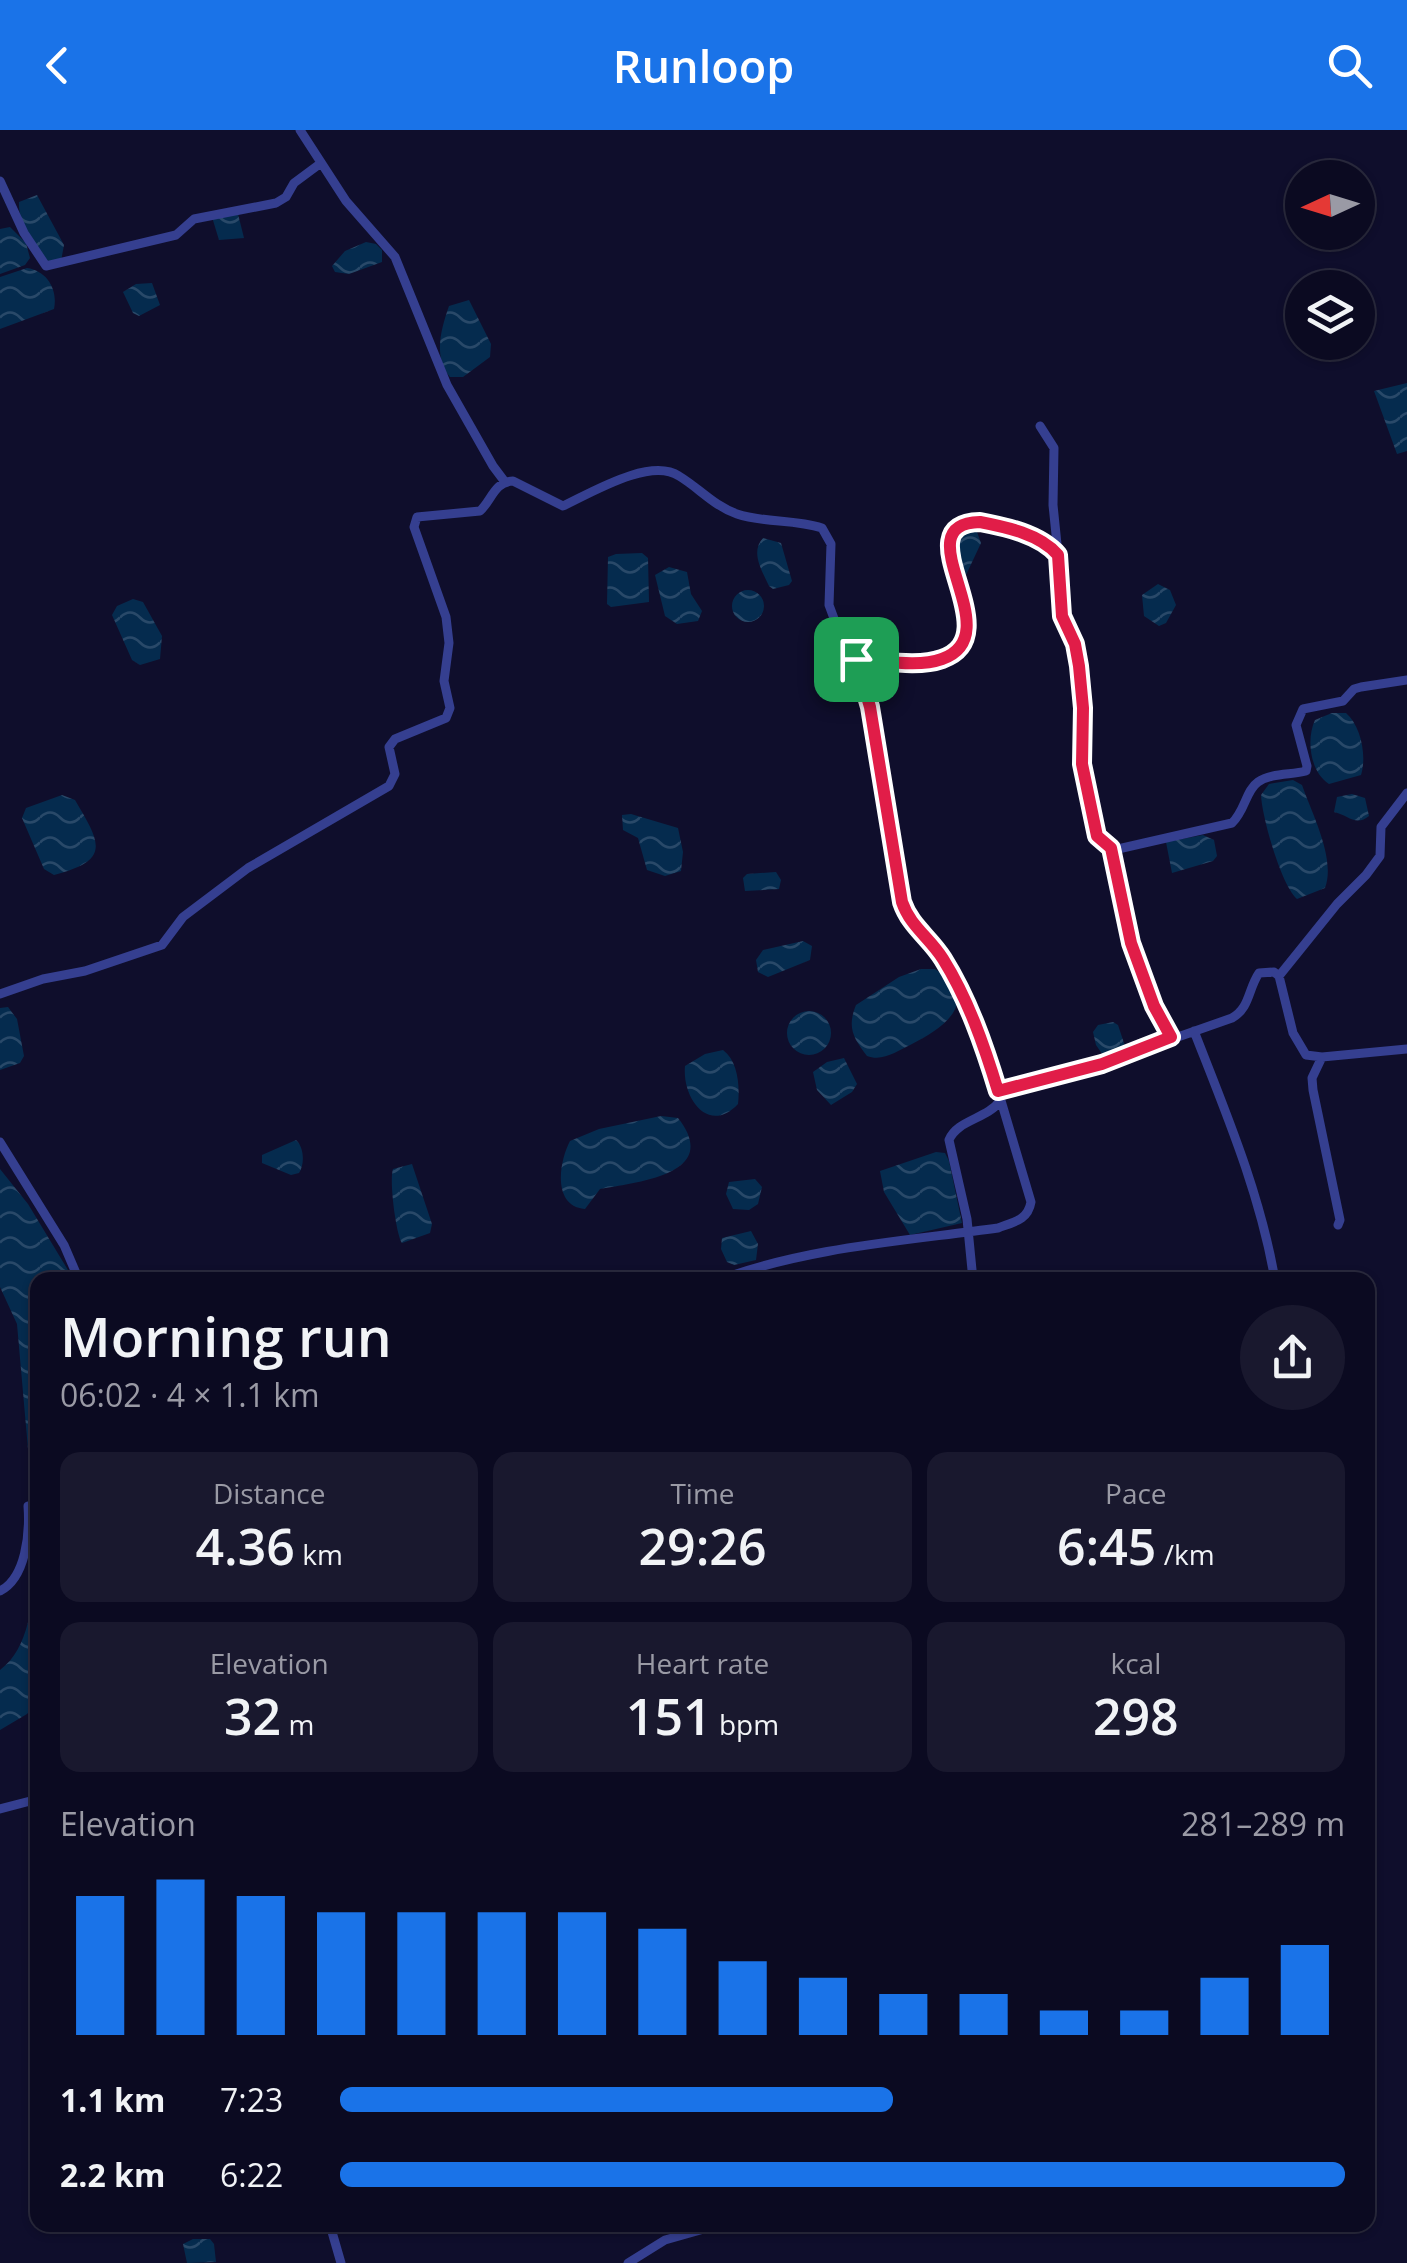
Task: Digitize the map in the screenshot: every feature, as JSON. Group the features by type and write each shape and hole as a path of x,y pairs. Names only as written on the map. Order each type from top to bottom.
{"street":[{"path":"300,130 346,201 395,257 447,385 505,482"},
{"path":"0,181 24,233 46,266 176,235 194,219 276,203 321,163"},
{"path":"1040,426 1054,448 1053,505 1062,616 1075,644 1080,676 1082,764 1097,836 1111,848 1131,943 1154,1006 1171,1037"},
{"path":"0,994 85,972 162,945 183,917 248,868 389,786 396,774 389,746 395,739 446,718 450,708 444,681 449,643 446,618 413,521 426,514 480,511 494,490 505,482 514,481 563,506 610,483 662,470 678,474 700,494 741,516 802,522 822,528 831,544 829,606 856,659 870,707 902,902 906,914 933,943 962,991 999,1096 1028,1192 1029,1212 998,1228 847,1248 741,1272"},
{"path":"856,659 933,662 947,658 963,643 969,625 951,554 952,533 961,523 980,522 1025,534 1058,555"},
{"path":"1111,848 1232,822 1242,813 1257,782 1306,771 1296,725 1302,710 1343,701 1361,686 1407,680"},
{"path":"1279,976 1373,866 1382,848 1381,828 1407,793"},
{"path":"999,1096 1102,1064 1241,1013 1259,974 1274,972 1279,976 1298,1047 1306,1055 1407,1049"},
{"path":"1194,1031 1246,1163 1264,1222 1273,1272"},
{"path":"1322,1057 1312,1078 1313,1090 1338,1224"},
{"path":"972,1272 949,1140 953,1130 994,1110 999,1096"},
{"path":"0,1142 64,1245 76,1272"},
{"path":"0,1591 12,1585 19,1572 28,1506"},
{"path":"0,1809 30,1801"},
{"path":"332,2232 341,2263"},
{"path":"628,2263 665,2240 693,2232"}],"water":[{"path":"37,195 64,245 61,261 49,262 24,227 19,202"},
{"path":"238,214 244,238 219,240 212,217"},
{"path":"10,227 26,243 30,258 25,265 0,274 0,229"},
{"path":"366,242 382,250 382,262 349,274 335,272 332,266 345,251"},
{"path":"27,268 50,282 54,309 0,329 0,277"},
{"path":"152,283 160,305 139,316 133,313 123,292 136,284"},
{"path":"469,300 491,344 490,357 463,377 450,377 440,352 443,324 449,306"},
{"path":"1407,383 1407,451 1397,454 1374,391"},
{"path":"967,532 977,532 981,543 966,575 961,575 955,552 958,541"},
{"path":"763,538 781,543 792,581 789,585 773,589 769,586 757,555"},
{"path":"642,553 648,558 649,602 611,607 607,604 608,557"},
{"path":"669,567 687,572 691,594 702,611 698,621 677,624 665,616 655,575"},
{"path":"1158,584 1170,590 1176,605 1166,623 1159,626 1144,616 1142,595"},
{"path":"748,590 759,595 764,606 759,617 748,622 737,617 732,606 737,595"},
{"path":"133,599 143,602 162,636 160,659 140,665 132,660 112,615 117,606"},
{"path":"1332,713 1346,713 1351,719 1359,733 1363,759 1361,775 1329,784 1318,772 1311,755 1311,736 1315,720"},
{"path":"1293,780 1302,785 1321,836 1328,876 1325,888 1297,899 1273,850 1261,795 1269,784"},
{"path":"1352,794 1365,798 1369,816 1356,820 1334,812 1337,797"},
{"path":"62,795 75,800 91,828 96,848 85,863 54,875 44,869 22,818 26,808"},
{"path":"631,814 678,828 683,852 681,871 665,876 647,870 638,838 623,830 622,815"},
{"path":"1203,835 1214,840 1217,856 1213,861 1172,873 1166,842"},
{"path":"776,872 781,880 779,889 745,891 743,878 747,874"},
{"path":"803,941 812,946 810,960 768,977 758,972 756,960 763,950"},
{"path":"921,969 935,969 949,981 956,992 954,1012 936,1030 901,1050 884,1057 867,1056 853,1032 856,1005 899,977"},
{"path":"8,1007 17,1019 24,1056 20,1063 0,1070 0,1008"},
{"path":"809,1011 825,1017 831,1033 825,1049 809,1055 793,1049 787,1033 793,1017"},
{"path":"1098,1025 1118,1025 1126,1049 1105,1058 1093,1032"},
{"path":"723,1050 737,1074 738,1104 717,1116 700,1109 693,1101 685,1066 705,1054"},
{"path":"844,1058 857,1084 852,1092 831,1105 817,1090 813,1072 827,1062"},
{"path":"661,1116 678,1118 689,1137 690,1152 682,1164 652,1178 600,1189 585,1209 567,1200 561,1171 570,1141 599,1129"},
{"path":"296,1140 303,1156 299,1173 291,1175 262,1163 262,1155"},
{"path":"936,1152 945,1153 949,1161 962,1223 910,1235 884,1192 880,1171"},
{"path":"412,1164 432,1224 430,1233 402,1243 395,1219 392,1175 393,1169"},
{"path":"0,1169 28,1204 69,1272 30,1272 30,1472 17,1324 0,1287"},
{"path":"755,1179 762,1187 758,1204 749,1210 733,1209 726,1194 729,1182"},
{"path":"751,1231 758,1244 756,1260 734,1265 727,1262 721,1249 722,1238"},
{"path":"30,1613 30,1711 0,1730 0,1670 24,1637"},
{"path":"193,2239 210,2239 216,2262 187,2263 183,2244"}],"route":[{"path":"980,522 1025,534 1058,555 1062,616 1075,644 1079,666 1082,764 1097,836 1111,848 1131,943 1154,1006 1171,1037 1102,1064 998,1091 962,991 933,943 906,914 902,902 870,707 856,659 933,662 947,658 963,643 969,625 951,554 952,533 961,523 980,522"}]}
